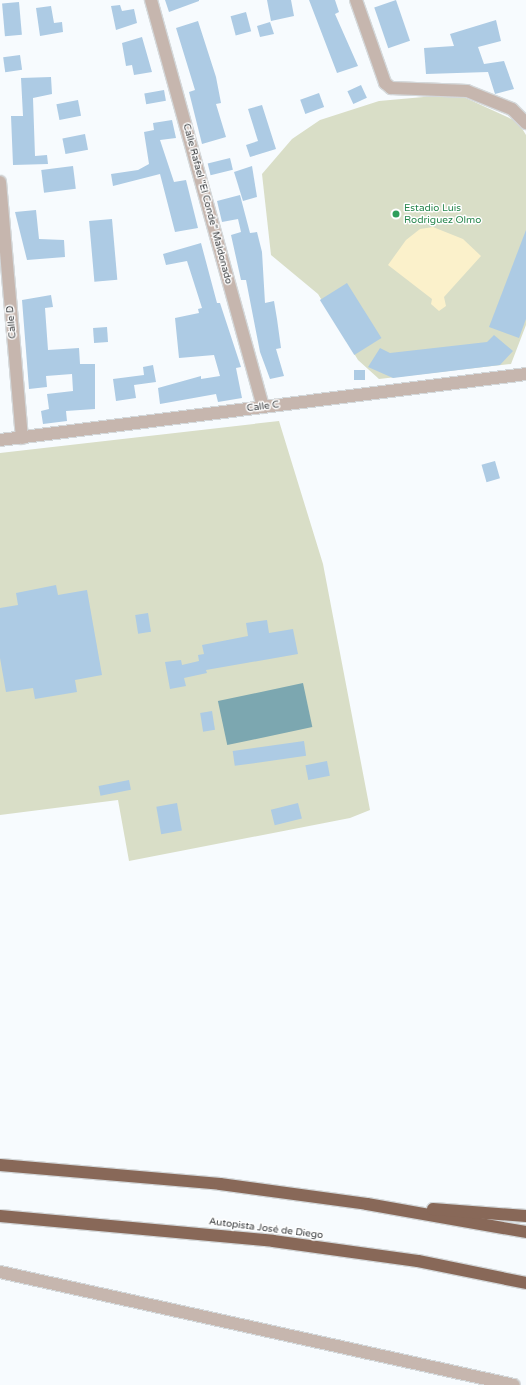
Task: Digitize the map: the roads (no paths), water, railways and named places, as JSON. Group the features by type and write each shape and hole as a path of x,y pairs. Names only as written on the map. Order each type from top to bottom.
{"highway":[{"path":"0,1165 213,1183 367,1204 526,1232"},
{"path":"367,1204 526,1216"},
{"name":"Autopista José de Diego","path":"0,1216 75,1220 273,1241 418,1261 526,1283"}],"street":[{"name":"Calle Rafael \"El Conde\" Maldonado","path":"151,0 263,407"},
{"path":"356,0 385,83 391,88 467,91 512,109 526,123"},
{"name":"Calle D","path":"0,182 22,438"},
{"name":"Calle C","path":"0,440 526,374"},
{"path":"0,1272 514,1385"}],"water":[{"path":"303,683 312,727 227,745 218,701"}],"place":[{"name":"Estadio Luis Rodriguez Olmo","path":"396,214"}]}
